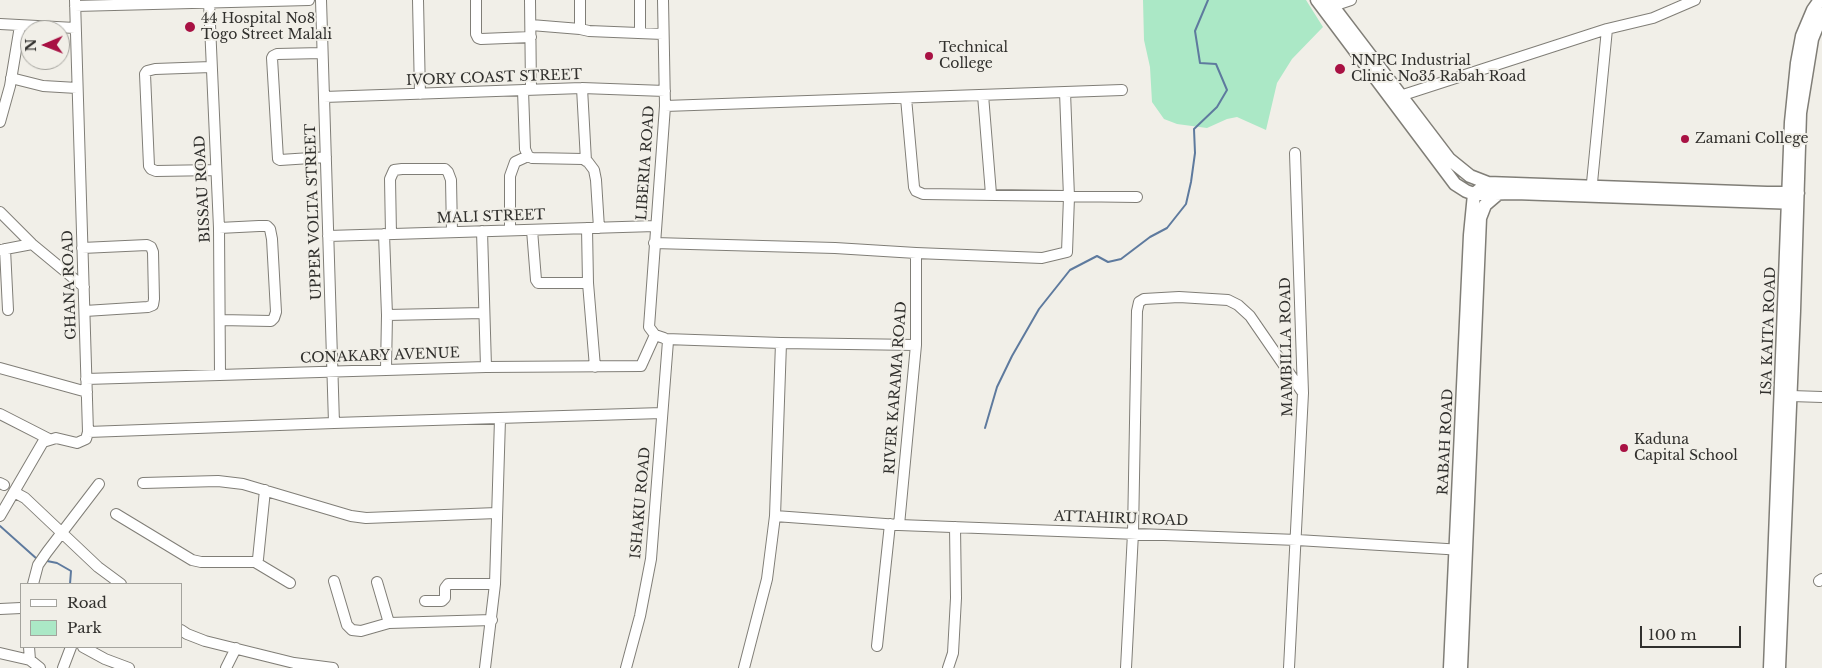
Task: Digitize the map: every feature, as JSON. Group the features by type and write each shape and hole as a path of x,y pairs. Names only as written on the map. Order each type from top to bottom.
{"main road":[{"path":"1317,0 1455,184 1476,218"},
{"name":"ISA KAITA ROAD","path":"1770,668 1788,230 1793,198 1790,177 1791,122 1796,62 1802,36 1813,10 1820,0"},
{"path":"1330,3 1449,159 1470,176 1488,183 1591,191 1793,198"},
{"name":"ISA KAITA ROAD","path":"1779,668 1791,396 1793,198 1800,113 1812,39 1822,14"},
{"path":"1462,169 1478,204 1476,218"},
{"path":"1766,198 1780,188 1790,177"},
{"path":"1474,194 1488,183"},
{"path":"1455,184 1474,194 1591,191"},
{"path":"1476,218 1485,205 1499,193"},
{"path":"1766,198 1788,230"},
{"name":"RABAH ROAD","path":"1461,668 1461,550 1476,218"},
{"name":"RABAH ROAD","path":"1450,668 1461,550"}],"street":[{"path":"75,3 309,0"},
{"name":"UPPER VOLTA STREET","path":"321,0 334,423"},
{"path":"418,0 420,94"},
{"path":"476,0 476,34 478,38 482,40 531,37"},
{"path":"528,156 525,149 531,37 530,0"},
{"path":"580,0 580,29"},
{"path":"640,0 640,32"},
{"name":"LIBERIA ROAD","path":"652,331 654,242 665,106 663,0"},
{"path":"1330,3 1351,0"},
{"path":"1400,96 1607,29 1653,18 1695,0"},
{"name":"BISSAU ROAD","path":"209,2 219,228 220,375"},
{"name":"GHANA ROAD","path":"75,3 88,432"},
{"path":"0,24 20,26 11,78 0,122"},
{"path":"531,25 589,31 663,34"},
{"path":"70,28 75,28"},
{"path":"1591,191 1607,29"},
{"path":"322,53 273,56 272,58 278,159 326,157"},
{"path":"211,67 155,69 147,71 145,74 149,166 156,171 216,170"},
{"path":"11,78 43,86 77,88"},
{"path":"582,88 586,161"},
{"name":"IVORY COAST STREET","path":"324,97 582,88 665,91"},
{"path":"665,106 1122,90"},
{"path":"654,242 1042,258 1066,252 1069,197 1064,92"},
{"path":"983,95 990,194"},
{"path":"906,98 914,187 916,191 923,194 1137,197"},
{"name":"MAMBILLA ROAD","path":"1289,668 1303,393 1295,153"},
{"path":"510,229 510,176 515,162 528,156 532,158 583,159 586,161 594,170 596,180 599,228"},
{"path":"386,369 390,179 394,170 446,169 450,180 452,232"},
{"path":"0,212 32,244 84,287"},
{"path":"219,228 267,226 270,230 276,312 271,322 220,320"},
{"name":"MALI STREET","path":"328,236 655,226"},
{"path":"587,228 588,283 595,367"},
{"path":"532,230 536,280 538,283 588,283"},
{"path":"482,231 486,367"},
{"path":"8,310 2,249 32,244"},
{"path":"82,248 147,245 151,247 153,252 153,304 148,307 84,312"},
{"name":"RIVER KARAMA ROAD","path":"877,646 895,525 916,345 916,253"},
{"path":"1126,668 1133,533 1137,311 1140,302 1144,299 1179,297 1228,300 1238,305 1250,316 1303,393"},
{"path":"387,315 484,313"},
{"path":"652,331 666,339 916,345"},
{"name":"CONAKARY AVENUE","path":"86,379 386,369 641,366 652,331"},
{"name":"ISHAKU ROAD","path":"626,668 640,616 651,559 658,493 668,341 666,339"},
{"path":"744,668 767,579 775,516 781,343"},
{"path":"0,368 87,392"},
{"path":"1791,396 1822,397"},
{"path":"0,516 43,442 56,438 78,443 86,439 88,432 662,413"},
{"path":"0,414 49,439"},
{"path":"486,668 495,584 500,419"},
{"path":"143,483 218,481 243,484 351,516 366,518 497,513"},
{"path":"33,583 38,565 99,484"},
{"path":"256,562 258,559 265,490"},
{"path":"14,492 26,498 98,567 120,583"},
{"path":"116,514 192,560 200,562 256,562 290,583"},
{"name":"ATTAHIRU ROAD","path":"775,516 895,525 1297,540 1461,550"},
{"path":"948,668 953,653 956,598 955,527"},
{"path":"334,581 347,625 352,630 361,631 389,623 492,620"},
{"path":"377,582 389,623"},
{"path":"425,601 442,601 445,598 445,588 448,584 495,584"},
{"path":"0,609 20,608"},
{"path":"182,631 205,641 294,663 333,668"},
{"path":"29,648 30,660"},
{"path":"63,668 71,648"},
{"path":"85,648 105,659 129,668"},
{"path":"226,668 236,648"},
{"path":"0,653 30,660 40,668"}],"green space":[{"path":"1143,0 1306,0 1323,27 1292,59 1277,83 1266,130 1237,117 1227,119 1207,128 1177,124 1164,119 1152,102 1150,67 1144,40"}],"waterway":[{"path":"985,428 997,387 1012,356 1039,309 1070,270 1097,256 1108,262 1121,259 1150,237 1167,228 1186,204 1195,153 1194,129 1217,107 1227,90 1216,64 1200,63 1195,31 1208,0"},
{"path":"0,526 37,559"},
{"path":"47,561 57,563 71,571 70,583"}],"place":[{"name":"44 Hospital No8 Togo Street Malali","path":"190,27"},
{"name":"Technical College","path":"929,56"},
{"name":"NNPC Industrial Clinic No35 Rabah Road","path":"1340,69"},
{"name":"Zamani College","path":"1685,139"},
{"name":"Kaduna Capital School","path":"1624,448"}]}
